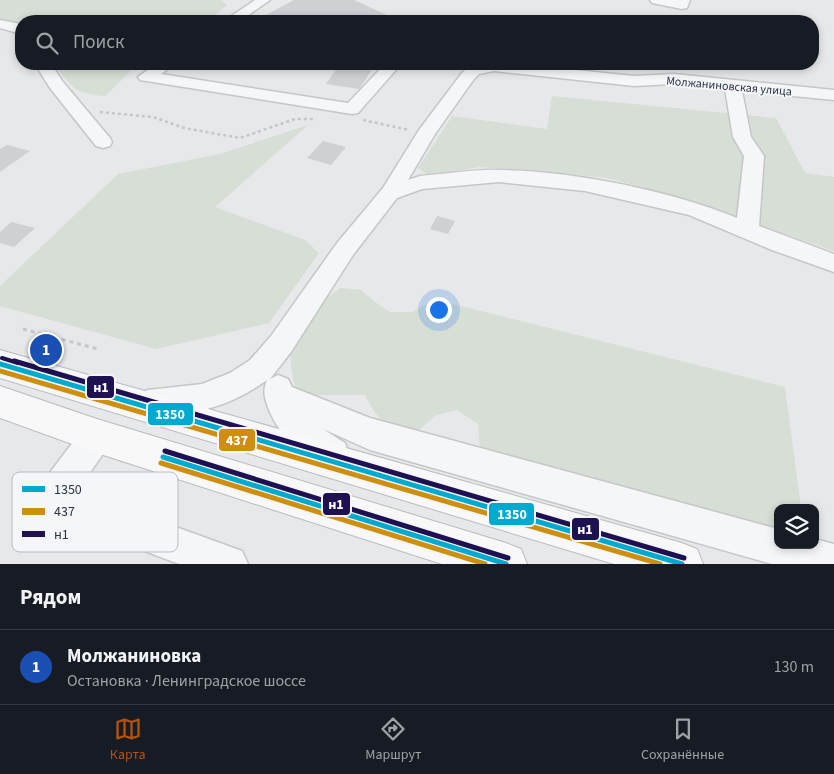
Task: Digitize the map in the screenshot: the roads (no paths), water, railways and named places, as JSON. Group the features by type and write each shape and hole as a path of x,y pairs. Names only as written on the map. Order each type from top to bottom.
{"highway":[{"path":"0,364 682,564"},
{"path":"0,402 97,436 506,564"}],"street":[{"path":"240,15 264,0"},
{"path":"656,0 682,5 684,0"},
{"path":"0,24 15,27"},
{"path":"47,70 56,85 103,142"},
{"path":"156,70 146,76 352,109 388,70"},
{"name":"Молжаниновская улица","path":"139,404 202,398 240,383 260,369 281,344 345,249 390,193 426,134 474,70"},
{"name":"Молжаниновская улица","path":"529,70 634,82 674,80 834,94"},
{"path":"733,85 742,138 754,156 747,230"},
{"path":"390,193 420,183 499,176 586,184 695,209 834,262"},
{"name":"Молжаниновская улица","path":"281,344 275,367 283,409 304,436 356,468"},
{"path":"279,396 370,434 834,563"},
{"path":"71,472 97,436"},
{"path":"178,545 229,564"}],"place":[{"name":"Молжаниновка","path":"46,350"}]}
